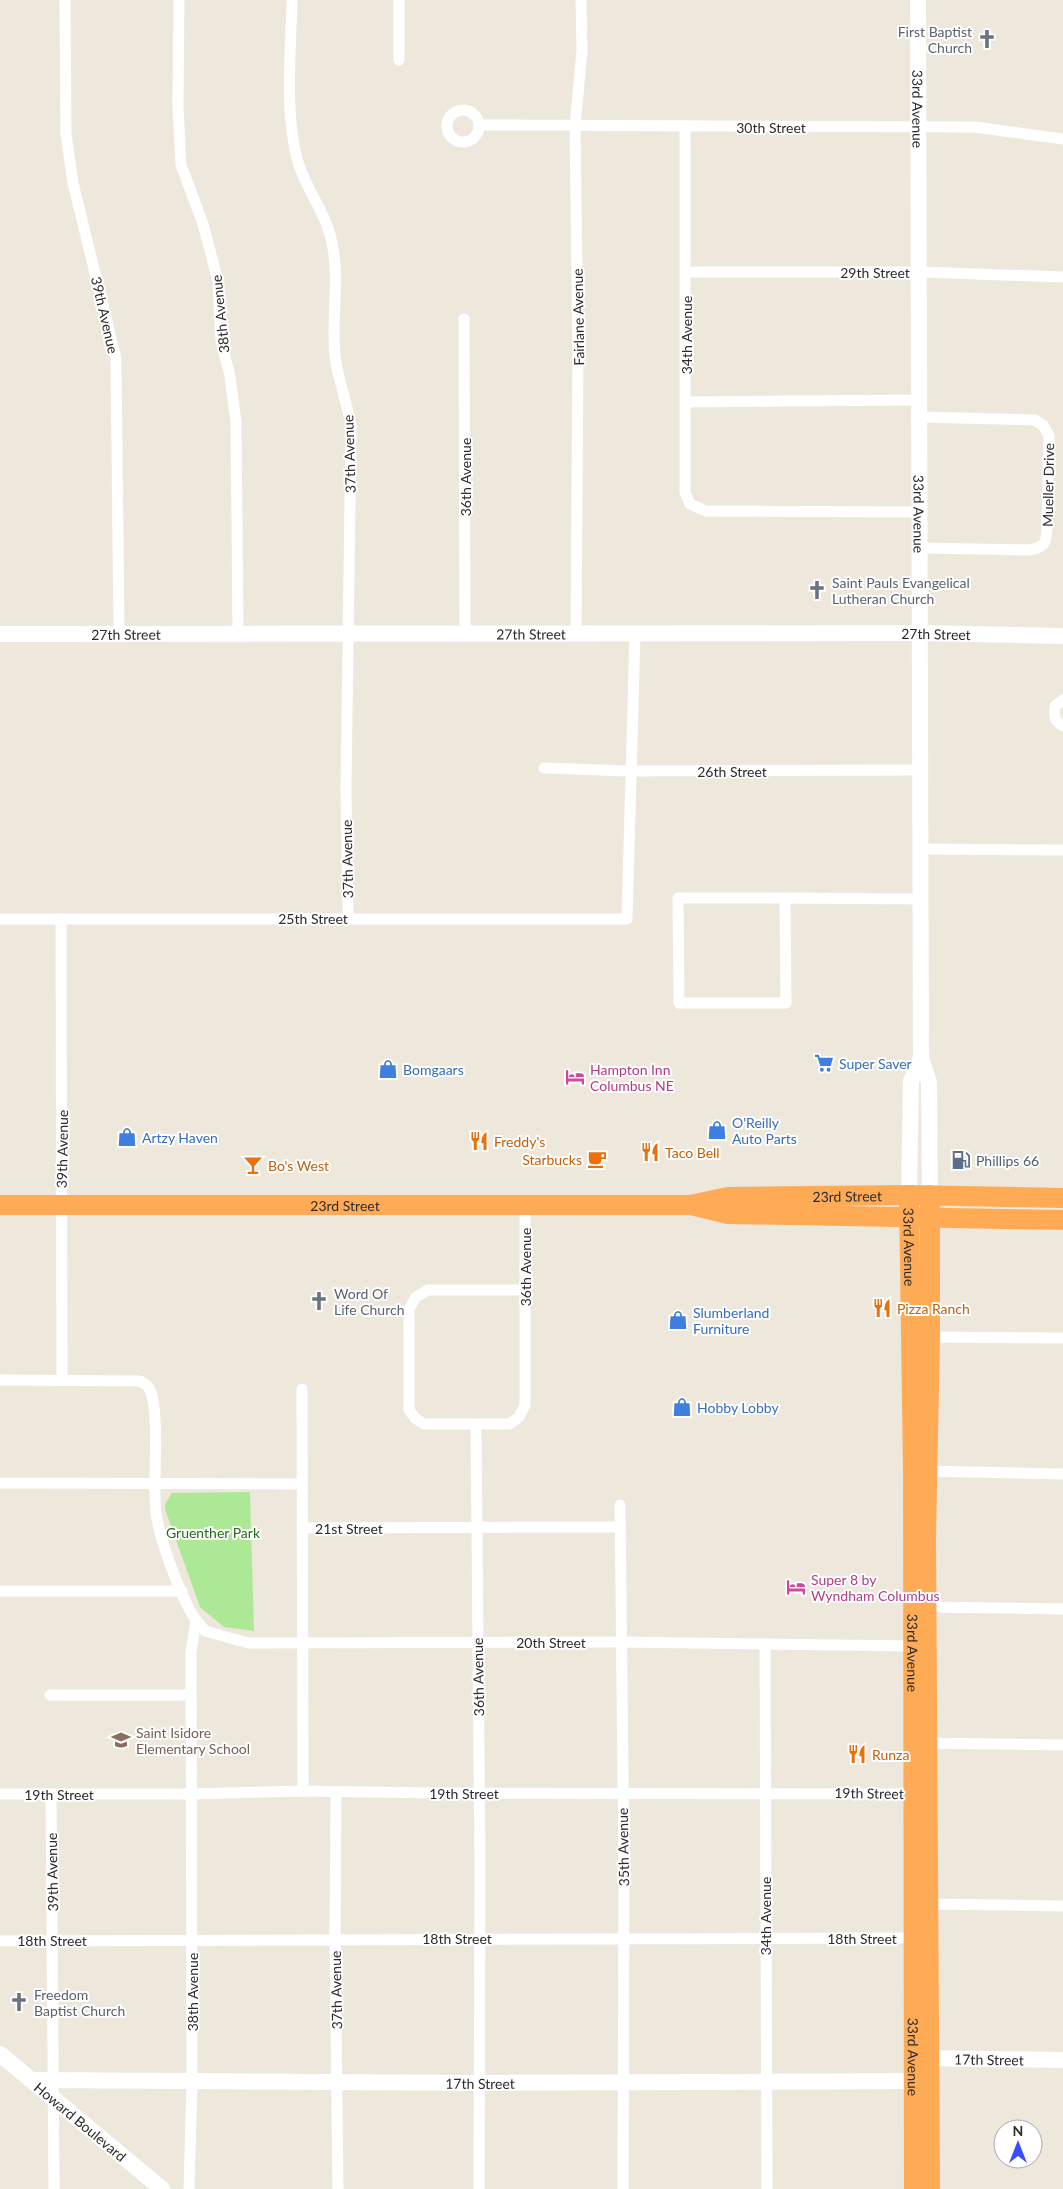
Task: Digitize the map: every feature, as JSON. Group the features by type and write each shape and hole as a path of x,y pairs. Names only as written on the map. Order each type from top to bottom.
{"highway":[{"name":"33rd Avenue","path":"909,1195 927,1607 920,1743 920,1794 914,1938 922,2058"},
{"name":"23rd Street","path":"0,1205 690,1205 728,1197 930,1195 1063,1198"},
{"name":"33rd Avenue","path":"920,1743 913,1646 920,1471 930,1337 930,1195"},
{"name":"23rd Street","path":"690,1205 728,1214 1063,1220"},
{"name":"33rd Avenue","path":"914,2189 922,2081 929,1904 920,1794"},
{"name":"33rd Avenue","path":"922,2081 930,2189"}],"street":[{"name":"39th Avenue","path":"65,0 66,134 68,153 73,183 116,359 120,633"},
{"name":"38th Avenue","path":"179,0 178,107 181,165 205,232 218,281 220,341 230,376 236,422 238,632"},
{"name":"37th Avenue","path":"292,0 291,88 293,139 298,164 326,221 332,244 335,288 335,354 340,386 351,426 346,790 348,917"},
{"path":"399,0 399,60"},
{"name":"Fairlane Avenue","path":"576,635 578,353 575,126 582,52 581,0"},
{"name":"33rd Avenue","path":"918,0 917,127 921,417 921,1058 930,1082 930,1195"},
{"name":"30th Street","path":"479,125 975,127 1063,139"},
{"name":"34th Avenue","path":"684,126 686,272 685,492 690,504 706,511 921,512"},
{"name":"29th Street","path":"686,272 920,272 1063,277"},
{"name":"36th Avenue","path":"464,320 465,634"},
{"path":"686,402 920,400"},
{"name":"Mueller Drive","path":"921,417 1035,420 1043,424 1048,436 1048,530 1046,543 1042,548 1030,550 921,548"},
{"name":"27th Street","path":"0,634 238,632 576,635 920,633 1063,636"},
{"path":"629,772 635,635"},
{"path":"1063,700 1055,706 1054,716 1056,721 1063,726"},
{"name":"26th Street","path":"544,768 629,772 920,770"},
{"name":"25th Street","path":"0,919 348,917 627,919 629,772"},
{"path":"920,849 1063,850"},
{"path":"785,898 786,1003 679,1003 678,898 785,898 920,899"},
{"name":"39th Avenue","path":"61,919 62,1380"},
{"name":"33rd Avenue","path":"909,1195 911,1081 921,1058"},
{"name":"36th Avenue","path":"479,2189 479,1793 476,1424 510,1424 520,1417 525,1405 525,1205"},
{"path":"476,1424 424,1424 415,1418 409,1410 410,1309 416,1298 428,1290 524,1290"},
{"path":"930,1337 1063,1338"},
{"path":"0,1380 140,1381 148,1386 154,1408 156,1515 182,1591 190,1612 196,1620"},
{"path":"0,1484 302,1484 302,1389"},
{"path":"920,1471 1063,1474"},
{"name":"21st Street","path":"302,1484 302,1528 620,1527"},
{"name":"35th Avenue","path":"620,1505 624,1938 623,2189"},
{"path":"302,1528 303,1790"},
{"path":"0,1591 182,1591"},
{"path":"927,1607 1063,1609"},
{"name":"38th Avenue","path":"189,2189 192,2082 190,1652 196,1620"},
{"name":"20th Street","path":"196,1620 205,1631 248,1643 621,1642 913,1646"},
{"name":"34th Avenue","path":"765,1644 767,2189"},
{"path":"50,1696 190,1695"},
{"path":"920,1743 1063,1745"},
{"name":"37th Avenue","path":"336,1790 335,1940 338,2189"},
{"name":"19th Street","path":"0,1794 190,1794 336,1790 479,1793 766,1792 920,1794"},
{"name":"39th Avenue","path":"51,1794 54,2189"},
{"path":"929,1904 1063,1906"},
{"name":"18th Street","path":"0,1940 914,1938"},
{"name":"Howard Boulevard","path":"0,2054 162,2189"},
{"name":"17th Street","path":"922,2058 1063,2060"},
{"name":"17th Street","path":"30,2080 337,2083 766,2080 922,2081"}],"green space":[{"name":"Gruenther Park","path":"250,1492 254,1631 224,1627 200,1607 165,1509 165,1504 172,1493"}],"place":[{"name":"First Baptist Church","path":"987,39"},
{"name":"Saint Pauls Evangelical Lutheran Church","path":"817,590"},
{"name":"Super Saver","path":"824,1063"},
{"name":"Bomgaars","path":"388,1069"},
{"name":"Hampton Inn Columbus NE","path":"575,1077"},
{"name":"O'Reilly Auto Parts","path":"717,1130"},
{"name":"Artzy Haven","path":"127,1137"},
{"name":"Freddy's","path":"479,1141"},
{"name":"Taco Bell","path":"650,1152"},
{"name":"Starbucks","path":"597,1159"},
{"name":"Phillips 66","path":"961,1160"},
{"name":"Bo's West","path":"253,1165"},
{"name":"Word Of Life Church","path":"319,1301"},
{"name":"Pizza Ranch","path":"882,1308"},
{"name":"Slumberland Furniture","path":"678,1320"},
{"name":"Hobby Lobby","path":"682,1407"},
{"name":"Super 8 by Wyndham Columbus","path":"796,1587"},
{"name":"Saint Isidore Elementary School","path":"121,1740"},
{"name":"Runza","path":"857,1754"},
{"name":"Freedom Baptist Church","path":"19,2002"}]}
